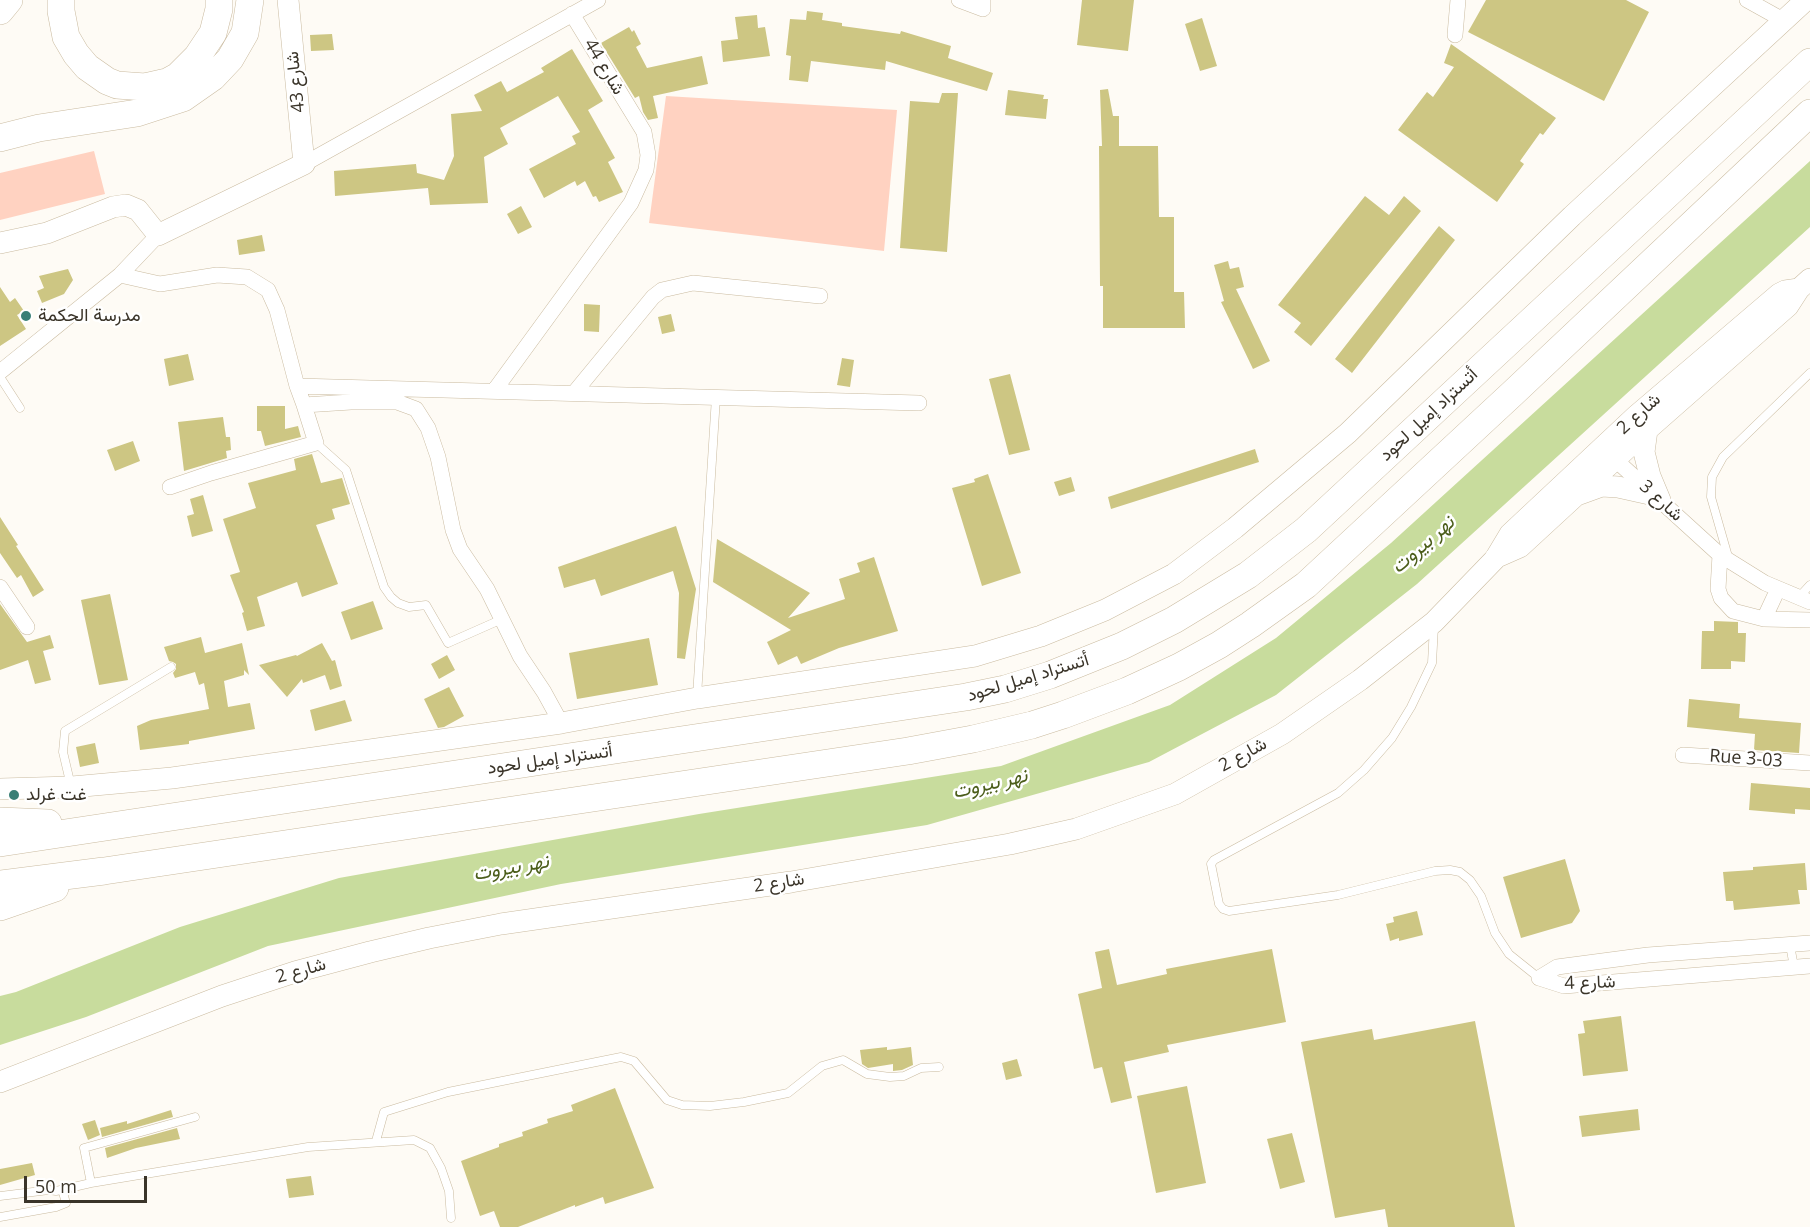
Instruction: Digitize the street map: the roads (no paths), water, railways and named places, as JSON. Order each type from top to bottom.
[{"type":"highway","points":[[0,11],[9,0]]},
{"type":"highway","points":[[61,0],[66,37],[87,67],[117,85],[145,87],[167,82],[178,76],[197,57],[213,33],[219,0]]},
{"type":"highway","points":[[0,138],[39,128],[137,113],[183,98],[213,77],[230,59],[245,33],[250,0]]},
{"type":"highway","name":"أتستراد إميل لحود","points":[[0,843],[966,697],[1005,689],[1050,675],[1122,646],[1174,620],[1223,591],[1248,575],[1306,530],[1810,62]]},
{"type":"highway","points":[[0,884],[104,871],[908,751],[1032,725],[1127,691],[1219,645],[1306,585],[1806,119]]},
{"type":"highway","points":[[0,821],[109,825]]},
{"type":"highway","points":[[0,907],[104,871]]},
{"type":"street","name":"شارع 43","points":[[288,0],[304,164]]},
{"type":"street","points":[[0,372],[120,275],[158,234],[304,164],[598,0]]},
{"type":"street","points":[[958,0],[983,5]]},
{"type":"street","points":[[1455,35],[1458,0]]},
{"type":"street","points":[[1747,0],[1783,20]]},
{"type":"street","points":[[0,789],[72,787],[172,778],[561,723],[697,698],[975,656],[1041,636],[1106,610],[1174,574],[1235,528],[1348,433],[1572,216],[1806,0]]},
{"type":"street","name":"شارع 44","points":[[495,391],[631,202],[646,170],[648,155],[644,132],[572,14]]},
{"type":"street","points":[[0,243],[47,233],[113,207],[126,205],[141,213],[158,234]]},
{"type":"street","points":[[120,275],[160,284],[217,275],[247,277],[268,290],[277,310],[297,386],[316,443],[170,487]]},
{"type":"street","points":[[574,393],[653,297],[662,290],[693,283],[820,296]]},
{"type":"street","name":"شارع 2","points":[[1495,559],[1520,546],[1569,500],[1609,454],[1647,429],[1788,306],[1804,284]]},
{"type":"street","name":"شارع 2","points":[[0,1082],[222,996],[296,972],[429,938],[501,924],[791,882],[1010,844],[1076,829],[1175,794],[1282,734],[1360,680],[1434,622],[1495,559],[1510,534],[1609,454],[1773,298],[1804,284]]},
{"type":"street","points":[[297,386],[920,403]]},
{"type":"street","points":[[304,405],[397,402],[416,409],[428,428],[438,457],[453,530],[460,549],[487,589],[500,620],[561,723]]},
{"type":"street","points":[[1647,429],[1644,452],[1657,498]]},
{"type":"street","name":"شارع 3","points":[[1609,454],[1725,558],[1778,589],[1805,600]]},
{"type":"street","points":[[1569,500],[1602,486],[1618,487],[1657,498]]},
{"type":"street","points":[[1725,558],[1719,589],[1726,605],[1733,611],[1764,620],[1810,620]]},
{"type":"street","points":[[0,587],[27,627]]},
{"type":"street","points":[[1764,620],[1778,589]]},
{"type":"street","name":"Rue 3-03","points":[[1683,755],[1810,763]]},
{"type":"street","name":"شارع 4","points":[[1539,978],[1557,967],[1648,955],[1810,943]]},
{"type":"street","name":"شارع 4","points":[[1539,978],[1564,986],[1810,966]]},
{"type":"lane","points":[[1725,558],[1711,497],[1712,477],[1723,457],[1810,372]]},
{"type":"lane","points":[[0,377],[20,408]]},
{"type":"lane","points":[[697,698],[716,397]]},
{"type":"lane","points":[[316,443],[346,470],[384,587],[391,597],[398,603],[409,607],[426,605],[448,643],[500,620]]},
{"type":"lane","points":[[1805,600],[1810,585]]},
{"type":"lane","points":[[1434,622],[1432,663],[1411,707],[1392,738],[1364,770],[1338,793],[1214,860],[1211,864],[1219,904],[1223,909],[1229,911],[1349,893],[1435,871],[1460,872],[1470,880],[1481,896],[1495,933],[1509,954],[1539,978]]},
{"type":"lane","points":[[72,787],[63,752],[65,731],[171,668]]},
{"type":"lane","points":[[1790,945],[1794,968]]},
{"type":"lane","points":[[376,1141],[384,1112],[448,1092],[621,1057],[634,1061],[667,1100],[682,1105],[710,1106],[744,1102],[788,1092],[822,1065],[843,1060],[867,1074],[890,1077],[904,1076],[921,1068],[939,1067]]},
{"type":"lane","points":[[91,1183],[84,1149],[195,1117]]},
{"type":"lane","points":[[0,1196],[62,1190],[91,1183],[308,1147],[414,1140],[430,1148],[441,1168],[449,1191],[452,1218]]},
{"type":"lane","points":[[0,1217],[56,1207],[66,1203],[62,1190]]},
{"type":"water","name":"نهر بيروت","points":[[1810,161],[1810,227],[1417,584],[1276,695],[1149,762],[927,825],[561,884],[268,946],[86,1017],[0,1045],[0,996],[16,992],[180,927],[339,878],[699,814],[1001,766],[1170,705],[1276,638],[1391,543]]},
{"type":"place","name":"مدرسة الحكمة","points":[[26,316]]},
{"type":"place","name":"غت غرلد","points":[[14,795]]}]
